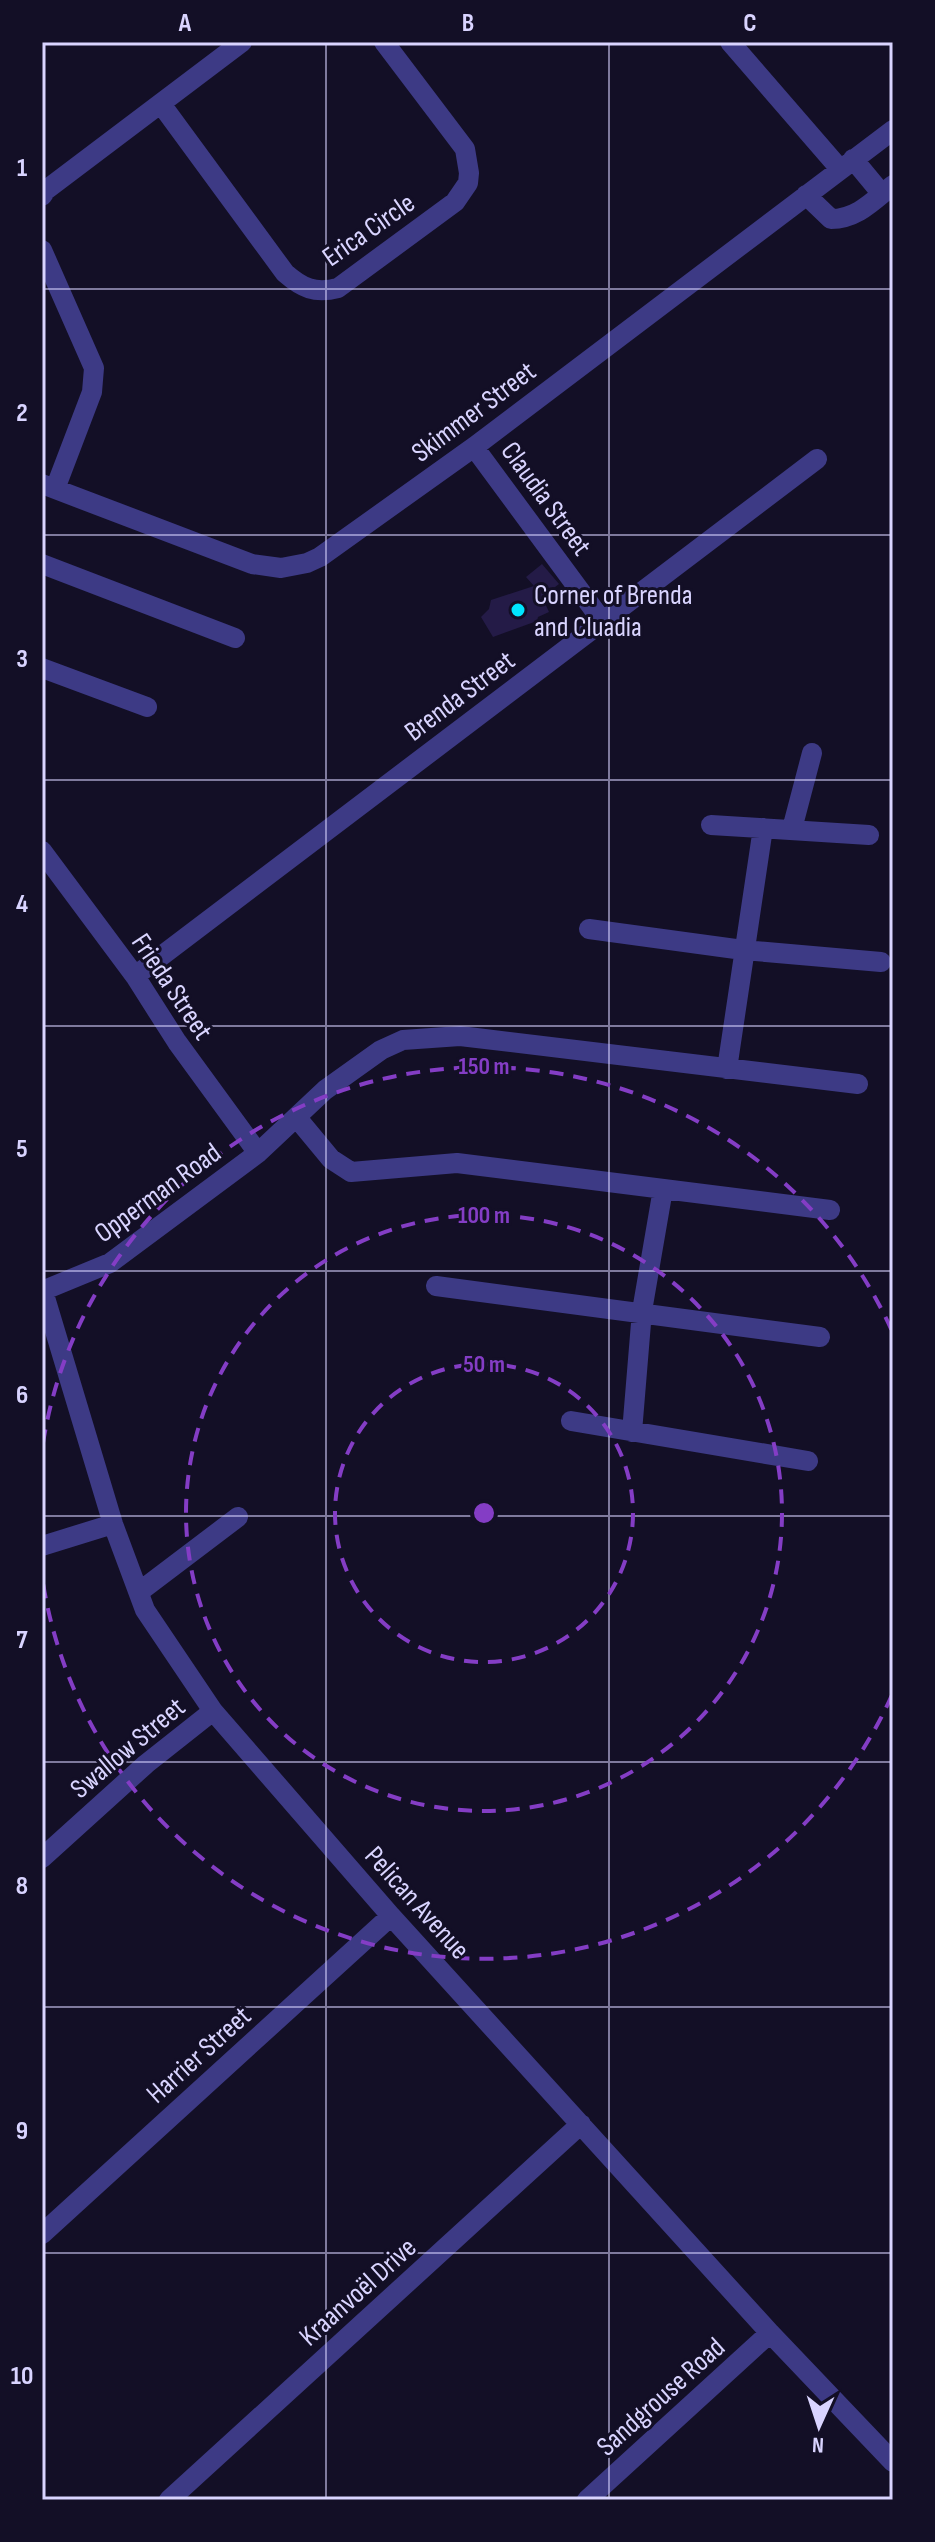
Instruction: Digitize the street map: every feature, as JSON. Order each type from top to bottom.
[{"type":"street","points":[[42,196],[242,42]]},
{"type":"street","name":"Erica Circle","points":[[161,104],[285,273],[306,289],[338,288],[455,202],[468,183],[465,149],[384,42]]},
{"type":"street","points":[[730,42],[846,164],[887,190],[853,217],[842,219],[831,219],[806,195]]},
{"type":"street","name":"Skimmer Street","points":[[49,486],[229,558],[281,568],[320,557],[474,447],[893,130]]},
{"type":"street","points":[[42,250],[94,368],[92,392],[49,486]]},
{"type":"street","name":"Claudia Street","points":[[474,447],[603,622]]},
{"type":"street","name":"Brenda Street","points":[[135,976],[817,459]]},
{"type":"street","points":[[42,564],[235,638]]},
{"type":"street","points":[[42,668],[147,707]]},
{"type":"street","points":[[792,829],[812,753]]},
{"type":"street","points":[[711,825],[869,835]]},
{"type":"street","points":[[727,1069],[763,828]]},
{"type":"street","name":"Frieda Street","points":[[42,851],[135,976],[177,1042],[258,1153]]},
{"type":"street","points":[[589,929],[743,950],[881,962]]},
{"type":"street","name":"Opperman Road","points":[[42,1291],[110,1263],[258,1153],[325,1090],[394,1043],[460,1036],[858,1084]]},
{"type":"street","points":[[297,1118],[331,1159],[351,1172],[457,1163],[830,1210]]},
{"type":"street","points":[[632,1432],[642,1311],[663,1189]]},
{"type":"street","points":[[436,1286],[820,1337]]},
{"type":"street","name":"Pelican Avenue","points":[[42,1291],[113,1524],[145,1610],[213,1711],[391,1916],[770,2333],[893,2462]]},
{"type":"street","points":[[571,1421],[808,1461]]},
{"type":"street","points":[[139,1592],[238,1517]]},
{"type":"street","points":[[42,1546],[113,1524]]},
{"type":"street","name":"Swallow Street","points":[[42,1858],[146,1764],[213,1711]]},
{"type":"street","name":"Harrier Street","points":[[42,2234],[391,1916]]},
{"type":"street","name":"Kraanvoël Drive","points":[[169,2500],[581,2124]]},
{"type":"street","name":"Sandgrouse Road","points":[[587,2500],[770,2333]]},
{"type":"building","name":"Corner of Brenda and Cluadia","points":[[542,564],[559,584],[542,597],[549,612],[538,617],[537,621],[493,637],[481,617],[489,609],[491,600],[534,586],[526,577]]},
{"type":"place","name":"Corner of Brenda and Cluadia","points":[[518,610]]}]
